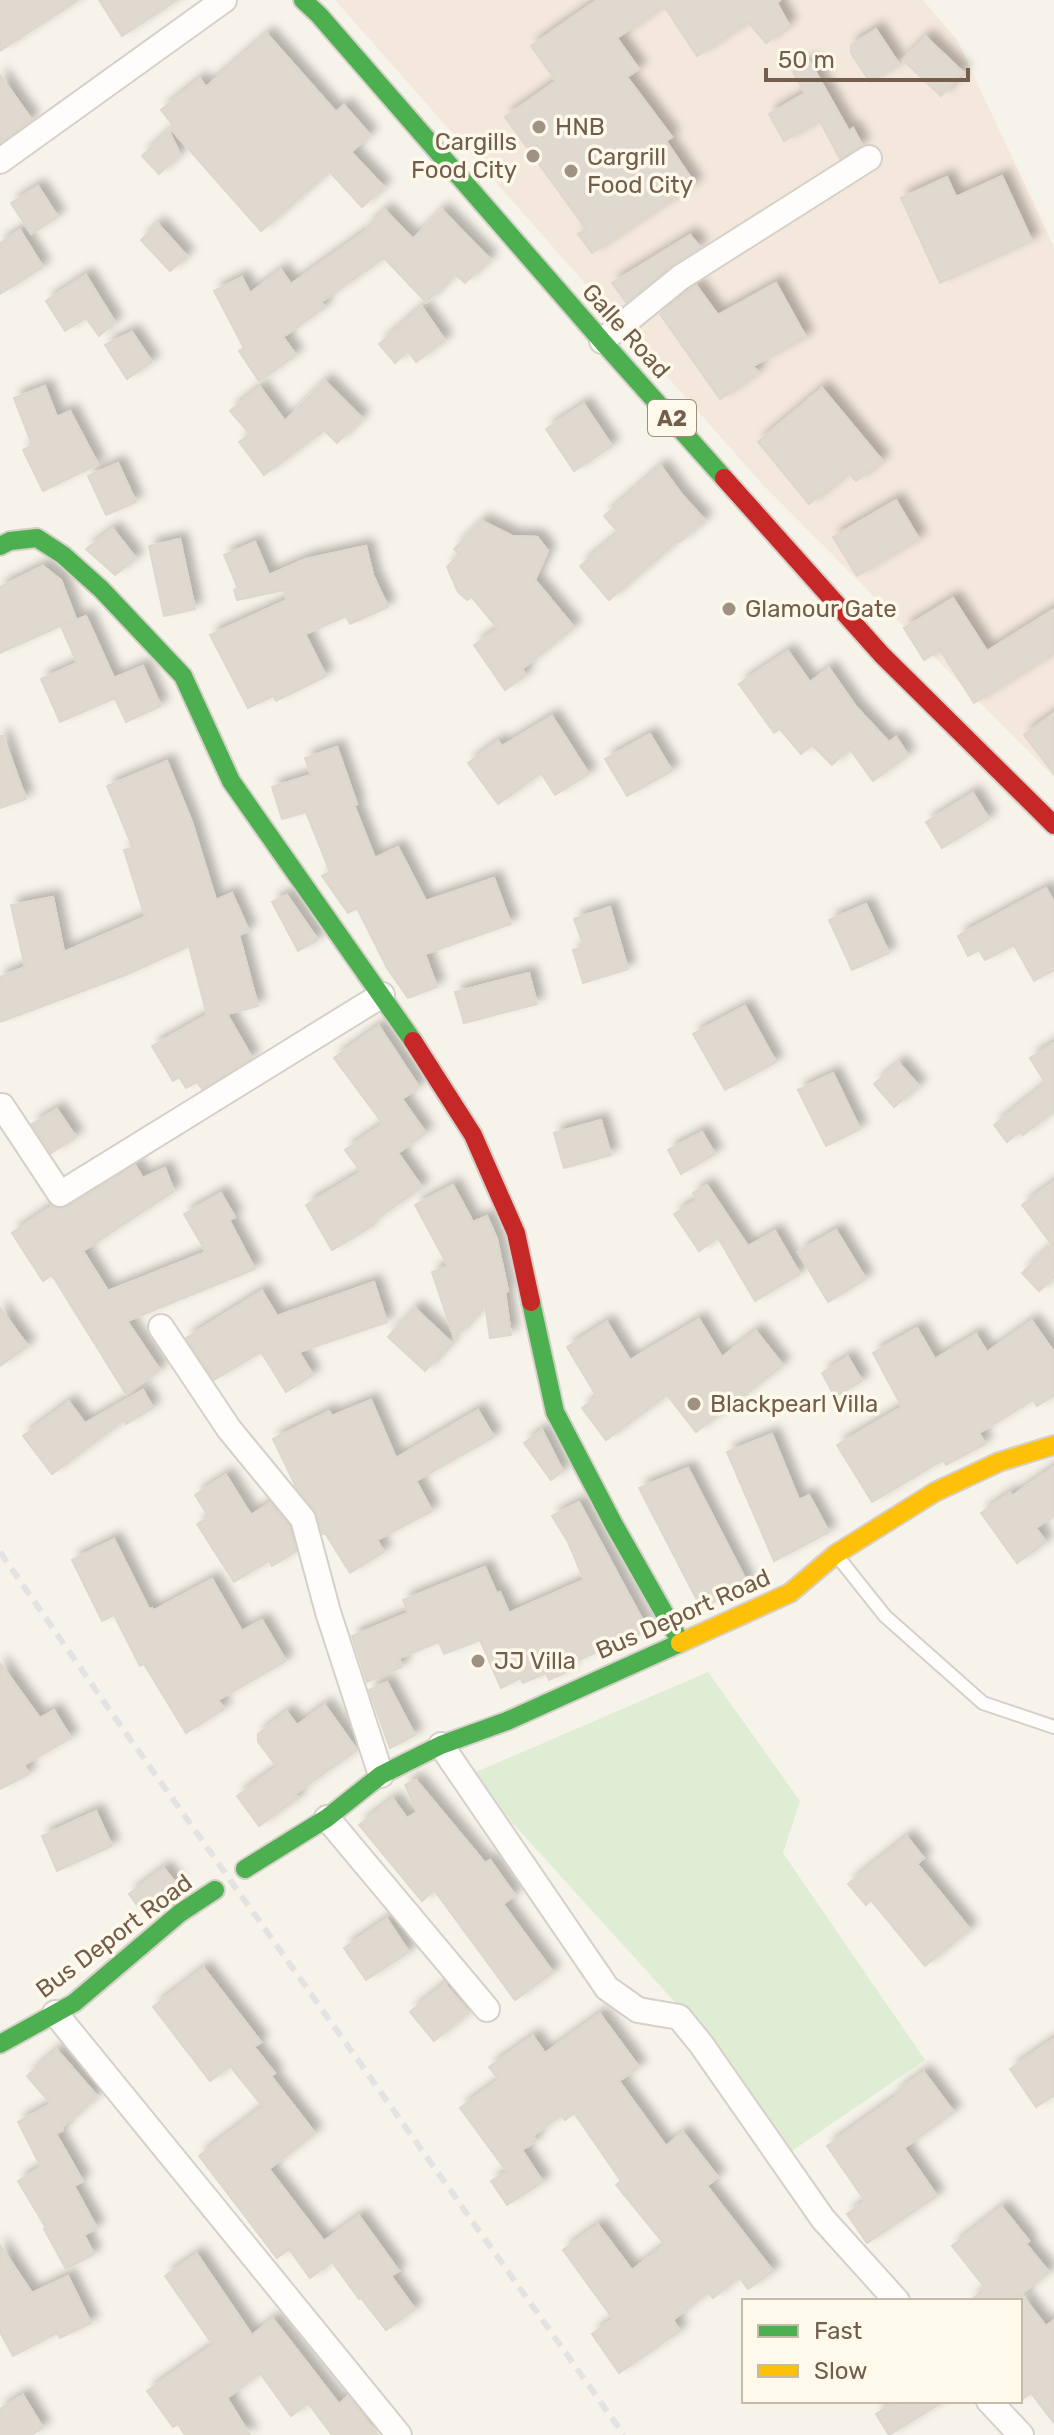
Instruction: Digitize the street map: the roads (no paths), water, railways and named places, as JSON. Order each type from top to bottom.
[{"type":"main road","name":"Galle Road","points":[[303,0],[882,655],[1054,825]]},
{"type":"main road","points":[[3,537],[37,538],[63,555],[101,589],[183,676],[231,781],[382,995],[473,1135],[516,1233],[555,1412],[680,1641]]},
{"type":"main road","name":"Bus Deport Road","points":[[245,1869],[327,1818],[381,1775],[441,1745],[507,1721],[790,1593],[836,1554],[935,1492],[999,1462],[1054,1445]]},
{"type":"main road","name":"Bus Deport Road","points":[[0,2044],[74,2003],[180,1913],[215,1890]]},
{"type":"street","points":[[0,161],[224,0]]},
{"type":"street","points":[[602,341],[681,277],[869,158]]},
{"type":"street","points":[[2,1106],[60,1194],[382,995]]},
{"type":"street","points":[[161,1327],[229,1429],[303,1519],[328,1612],[381,1775]]},
{"type":"street","points":[[441,1745],[607,1988],[638,2010],[679,2017],[823,2219],[895,2299]]},
{"type":"street","points":[[327,1818],[487,2009]]},
{"type":"street","points":[[55,2013],[399,2435]]},
{"type":"street","points":[[991,2403],[1021,2435]]},
{"type":"lane","points":[[836,1554],[885,1616],[983,1703],[1054,1727]]},
{"type":"railway","points":[[0,1552],[624,2435]]},
{"type":"place","name":"HNB","points":[[539,127]]},
{"type":"place","name":"Cargills Food City","points":[[533,156]]},
{"type":"place","name":"Cargrill Food City","points":[[571,171]]},
{"type":"place","name":"Glamour Gate","points":[[729,609]]},
{"type":"place","name":"Blackpearl Villa","points":[[694,1404]]},
{"type":"place","name":"JJ Villa","points":[[478,1661]]}]
